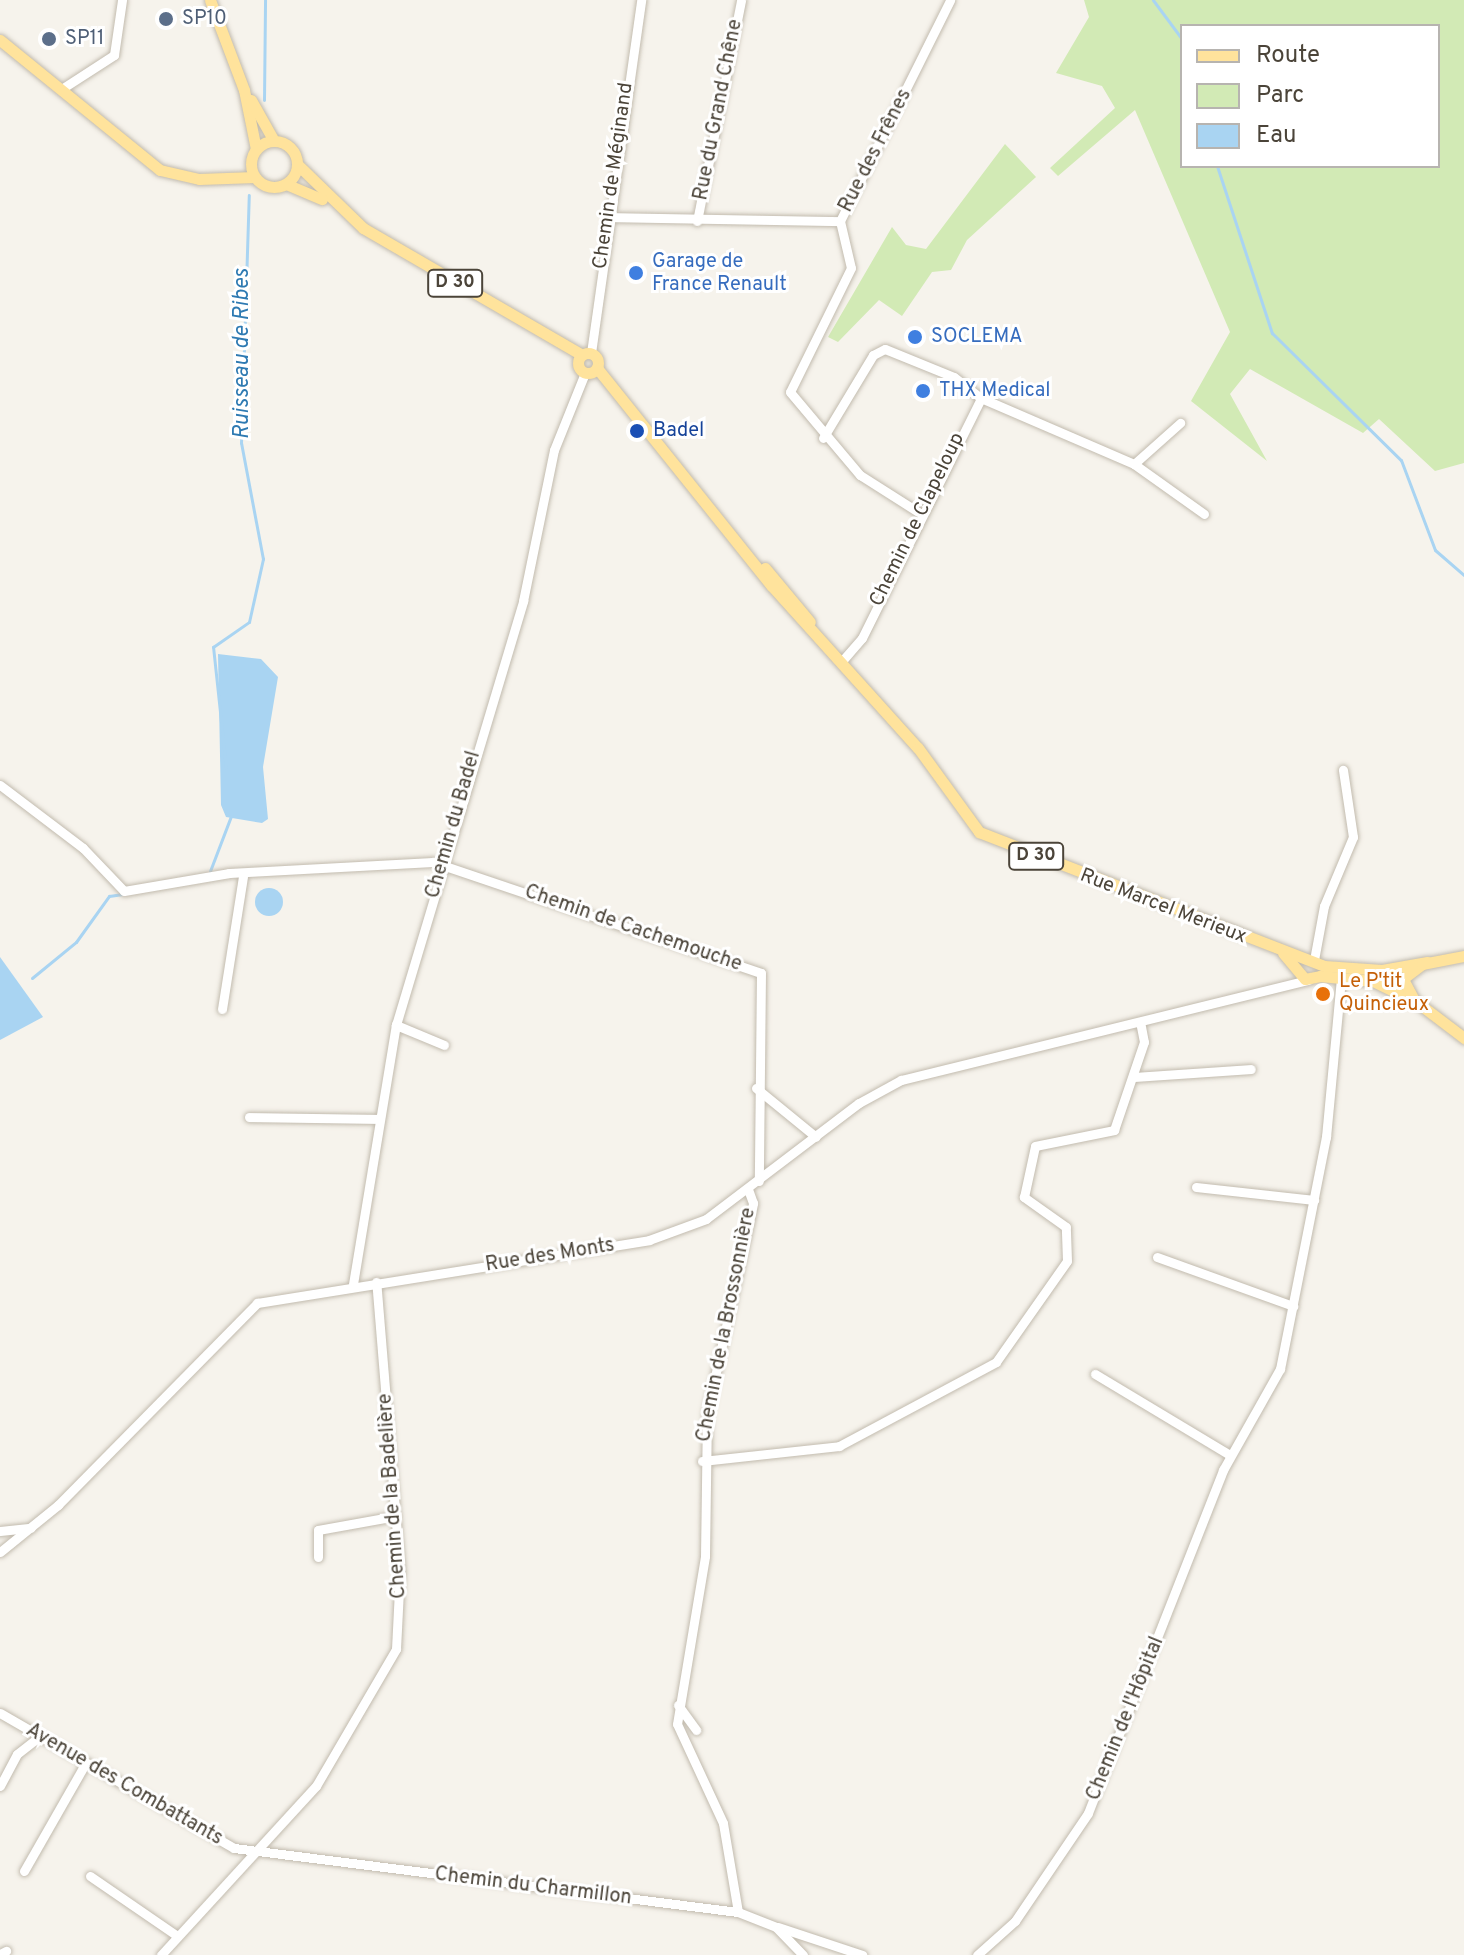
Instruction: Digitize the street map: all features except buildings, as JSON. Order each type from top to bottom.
[{"type":"main road","points":[[0,40],[63,88],[141,159],[179,176],[215,179],[255,177],[267,186],[286,184],[297,164],[292,149],[274,141],[244,90],[210,0]]},
{"type":"main road","points":[[244,90],[255,177]]},
{"type":"main road","points":[[215,179],[274,141]]},
{"type":"main road","name":"D 30","points":[[297,164],[332,204]]},
{"type":"main road","name":"D 30","points":[[286,184],[332,204],[556,346],[586,354]]},
{"type":"main road","points":[[586,354],[585,373],[597,368]]},
{"type":"main road","name":"Rue Marcel Merieux","points":[[586,354],[842,661],[979,832],[1282,953],[1310,969],[1387,987]]},
{"type":"main road","points":[[1404,979],[1398,966],[1464,956]]},
{"type":"main road","points":[[1382,970],[1387,987],[1427,962]]},
{"type":"main road","name":"Rue Marcel Merieux","points":[[1310,969],[1382,970],[1398,966]]},
{"type":"main road","name":"D 30","points":[[1404,979],[1420,1004]]},
{"type":"main road","name":"D 30","points":[[1387,987],[1420,1004],[1464,1038]]},
{"type":"street","points":[[63,88],[114,55],[122,0]]},
{"type":"street","name":"Chemin de Méginand","points":[[586,354],[641,0]]},
{"type":"street","name":"Rue du Grand Chêne","points":[[697,221],[741,0]]},
{"type":"street","name":"Rue des Frênes","points":[[608,217],[697,221],[840,221],[950,0]]},
{"type":"street","points":[[840,221],[851,268],[790,392],[823,438],[860,475],[918,512]]},
{"type":"street","points":[[823,438],[873,355],[885,349],[954,377],[981,398],[1134,464],[1204,514]]},
{"type":"street","name":"Chemin du Badel","points":[[353,1284],[396,1025],[523,601],[554,450],[585,373]]},
{"type":"street","name":"Chemin de Clapeloup","points":[[842,661],[862,638],[918,512],[981,398]]},
{"type":"street","points":[[1134,464],[1180,423]]},
{"type":"street","points":[[1310,969],[1324,906],[1353,837],[1343,770]]},
{"type":"street","points":[[0,785],[83,848],[124,891],[229,873],[243,877],[395,860],[443,864]]},
{"type":"street","name":"Chemin de Cachemouche","points":[[443,864],[761,973],[756,1088],[759,1181]]},
{"type":"street","points":[[222,1009],[243,877]]},
{"type":"street","name":"Rue des Monts","points":[[0,1547],[31,1528],[257,1303],[353,1284],[649,1240],[706,1219],[816,1137],[901,1080],[1286,986],[1310,969]]},
{"type":"street","name":"Chemin de l'Hôpital","points":[[977,1955],[1015,1921],[1088,1813],[1230,1455],[1280,1369],[1314,1200],[1341,978]]},
{"type":"street","points":[[1140,1022],[1144,1042],[1135,1077],[1251,1069]]},
{"type":"street","points":[[396,1025],[444,1045]]},
{"type":"street","name":"Chemin de la Brossonnière","points":[[702,1461],[839,1446],[996,1362],[1067,1261],[1066,1227],[1024,1197],[1035,1146],[1114,1130],[1135,1077]]},
{"type":"street","points":[[756,1088],[816,1137]]},
{"type":"street","points":[[249,1117],[378,1119]]},
{"type":"street","points":[[1196,1187],[1314,1200]]},
{"type":"street","name":"Chemin de la Brossonnière","points":[[738,1912],[723,1823],[680,1736],[678,1705],[705,1556],[702,1461],[753,1203],[748,1189]]},
{"type":"street","points":[[1157,1257],[1293,1306]]},
{"type":"street","name":"Chemin de la Badelière","points":[[161,1955],[249,1852],[316,1786],[385,1677],[399,1624],[396,1516],[376,1282]]},
{"type":"street","points":[[1095,1374],[1230,1455]]},
{"type":"street","points":[[318,1557],[318,1530],[396,1516]]},
{"type":"street","points":[[0,1531],[31,1528]]},
{"type":"street","points":[[678,1705],[696,1730]]},
{"type":"street","name":"Avenue des Combattants","points":[[0,1713],[85,1764],[249,1852]]},
{"type":"street","points":[[0,1786],[17,1754],[39,1737]]},
{"type":"street","points":[[24,1871],[85,1764]]},
{"type":"street","name":"Chemin du Charmillon","points":[[249,1852],[738,1912],[776,1927],[803,1955]]},
{"type":"street","points":[[90,1876],[176,1935]]},
{"type":"street","points":[[776,1927],[862,1955]]},
{"type":"green space","points":[[1084,0],[1464,0],[1464,463],[1435,471],[1379,419],[1363,433],[1250,369],[1230,394],[1267,461],[1191,401],[1230,332],[1135,110],[1058,176],[1050,168],[1115,108],[1102,86],[1056,73],[1089,17]]},
{"type":"green space","points":[[1005,144],[1036,177],[967,240],[951,270],[932,272],[902,316],[879,300],[838,342],[828,337],[892,227],[906,245],[926,249]]},
{"type":"water","points":[[218,654],[261,659],[278,677],[263,767],[268,819],[262,823],[226,817],[221,805]]},
{"type":"water","points":[[269,888],[279,892],[283,902],[279,912],[269,916],[259,912],[255,902],[259,892]]},
{"type":"water","points":[[0,957],[43,1017],[0,1040]]},
{"type":"waterway","name":"Ruisseau de Ribes","points":[[264,100],[265,0]]},
{"type":"waterway","points":[[1153,0],[1180,36]]},
{"type":"waterway","points":[[1218,168],[1272,333],[1401,460],[1435,550],[1464,575]]},
{"type":"waterway","name":"Ruisseau de Ribes","points":[[226,768],[213,647],[249,622],[263,559],[241,443],[249,195]]},
{"type":"waterway","name":"Ruisseau de Ribes","points":[[210,871],[231,816]]},
{"type":"waterway","name":"Ruisseau de Ribes","points":[[32,978],[76,942],[109,896],[123,894]]},
{"type":"place","name":"SP10","points":[[166,19]]},
{"type":"place","name":"SP11","points":[[49,39]]},
{"type":"place","name":"Garage de France Renault","points":[[636,273]]},
{"type":"place","name":"SOCLEMA","points":[[915,337]]},
{"type":"place","name":"THX Medical","points":[[923,391]]},
{"type":"place","name":"Badel","points":[[637,431]]},
{"type":"place","name":"Le P'tit Quincieux","points":[[1323,994]]}]
